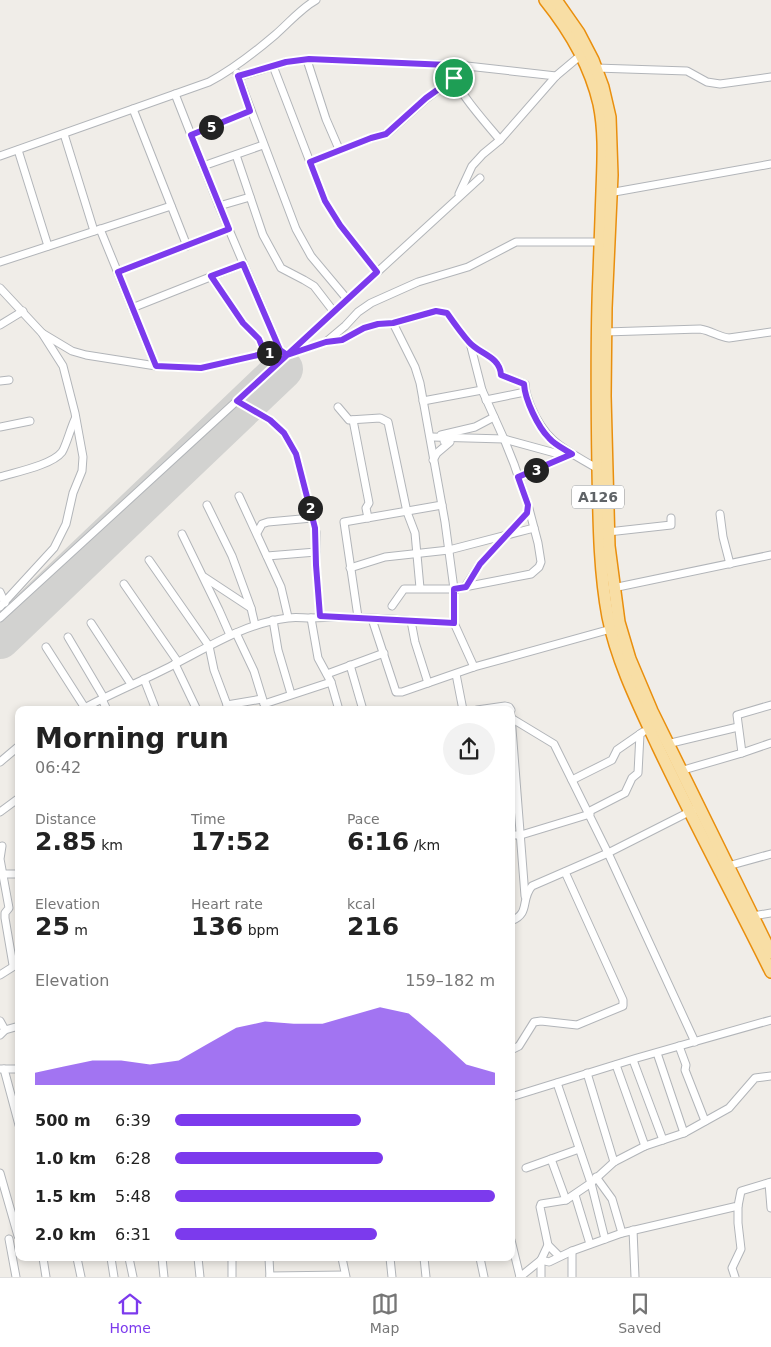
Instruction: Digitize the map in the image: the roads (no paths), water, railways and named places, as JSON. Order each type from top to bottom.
[{"type":"highway","name":"A126","points":[[545,0],[565,26],[582,55],[594,88],[601,117],[607,193],[604,396],[608,532],[619,622],[630,659],[680,772],[694,809],[771,972]]},
{"type":"highway","name":"A126","points":[[556,0],[587,46],[608,103],[610,117],[612,148],[600,242],[596,372],[602,565],[611,629],[645,731],[728,866],[771,953]]},
{"type":"street","points":[[0,156],[209,82],[275,35],[303,9],[316,0]]},
{"type":"street","points":[[458,198],[472,166],[482,154],[500,140],[556,76],[582,55]]},
{"type":"street","points":[[238,76],[286,62],[308,60],[448,65],[556,76]]},
{"type":"street","points":[[308,60],[326,119],[339,150]]},
{"type":"street","points":[[448,65],[468,100],[500,140]]},
{"type":"street","points":[[234,66],[290,216],[311,256],[348,299]]},
{"type":"street","points":[[273,66],[325,201],[340,225],[377,272]]},
{"type":"street","points":[[596,68],[688,71],[702,80],[713,83],[732,83],[771,77]]},
{"type":"street","points":[[310,162],[388,132],[426,98],[454,78]]},
{"type":"street","points":[[175,94],[243,264],[284,353]]},
{"type":"street","points":[[133,109],[187,246]]},
{"type":"street","points":[[191,135],[250,111]]},
{"type":"street","points":[[64,134],[97,230],[118,272],[156,366]]},
{"type":"street","points":[[203,166],[263,145]]},
{"type":"street","points":[[18,150],[48,246]]},
{"type":"street","points":[[236,155],[263,236],[281,268],[314,286],[334,312]]},
{"type":"street","points":[[607,193],[771,164]]},
{"type":"street","points":[[0,618],[237,401],[284,353],[334,312],[480,178]]},
{"type":"street","points":[[219,206],[250,197]]},
{"type":"street","points":[[0,260],[171,206]]},
{"type":"street","points":[[118,272],[229,229]]},
{"type":"street","points":[[326,342],[371,302],[418,282],[440,277],[476,264],[516,242],[600,242]]},
{"type":"street","points":[[132,308],[243,264]]},
{"type":"street","points":[[211,276],[243,323],[259,339],[265,354]]},
{"type":"street","points":[[0,288],[42,333],[63,366],[83,463],[73,493],[66,524],[54,548],[2,605]]},
{"type":"street","points":[[0,325],[23,311]]},
{"type":"street","points":[[42,333],[72,351],[86,355],[156,366],[201,368],[342,340],[364,328],[378,324],[393,323],[436,311],[447,313],[470,344],[500,366],[501,375],[524,384],[525,392],[544,432],[569,455]]},
{"type":"street","points":[[393,323],[415,367],[430,438],[449,550],[454,589],[454,623],[474,666]]},
{"type":"street","points":[[605,332],[700,329],[714,332],[724,338],[771,332]]},
{"type":"street","points":[[392,606],[404,589],[454,589],[466,587],[531,574],[535,572],[541,562],[528,505],[504,439],[482,390],[470,344]]},
{"type":"street","points":[[0,381],[9,380]]},
{"type":"street","points":[[423,401],[482,390]]},
{"type":"street","points":[[486,400],[525,392]]},
{"type":"street","points":[[237,401],[270,420],[288,438],[296,454],[316,532],[320,616]]},
{"type":"street","points":[[338,407],[346,418],[353,420],[380,418],[388,422],[406,512],[415,533],[420,588]]},
{"type":"street","points":[[430,438],[475,427],[494,417]]},
{"type":"street","points":[[0,477],[54,460],[63,450],[75,418]]},
{"type":"street","points":[[353,420],[369,503],[366,508],[368,518]]},
{"type":"street","points":[[0,427],[30,421]]},
{"type":"street","points":[[430,438],[504,439],[569,455],[598,469]]},
{"type":"street","points":[[430,438],[450,442],[437,453],[433,460]]},
{"type":"street","points":[[518,477],[569,455]]},
{"type":"street","points":[[239,496],[281,587],[288,618]]},
{"type":"street","points":[[207,505],[232,556],[251,608],[255,625]]},
{"type":"street","points":[[358,617],[344,522],[442,505]]},
{"type":"street","points":[[466,587],[480,564],[527,513],[528,505]]},
{"type":"street","points":[[720,514],[722,537],[730,564]]},
{"type":"street","points":[[257,533],[262,524],[268,522],[312,518]]},
{"type":"street","points":[[608,532],[671,525],[671,518]]},
{"type":"street","points":[[350,568],[385,557],[449,550],[534,528]]},
{"type":"street","points":[[182,534],[254,671],[264,704]]},
{"type":"street","points":[[267,556],[316,552]]},
{"type":"street","points":[[614,588],[771,555]]},
{"type":"street","points":[[149,560],[209,646],[214,670],[227,706]]},
{"type":"street","points":[[203,577],[251,608]]},
{"type":"street","points":[[124,584],[176,663],[195,706]]},
{"type":"street","points":[[0,592],[2,605]]},
{"type":"street","points":[[88,706],[233,634],[273,620],[320,616],[454,623]]},
{"type":"street","points":[[311,618],[318,658],[331,682],[338,706]]},
{"type":"street","points":[[372,619],[396,692],[456,674],[474,666],[611,629]]},
{"type":"street","points":[[273,620],[278,650],[291,694]]},
{"type":"street","points":[[411,621],[415,642],[428,683]]},
{"type":"street","points":[[91,623],[131,684]]},
{"type":"street","points":[[68,637],[106,706]]},
{"type":"street","points":[[46,647],[81,706]]},
{"type":"street","points":[[327,674],[384,653]]},
{"type":"street","points":[[350,665],[362,706]]},
{"type":"street","points":[[456,674],[462,706]]},
{"type":"street","points":[[144,679],[154,706]]},
{"type":"street","points":[[246,706],[264,704],[291,694],[318,688],[331,682]]},
{"type":"street","points":[[742,753],[738,715],[771,705]]},
{"type":"street","points":[[515,720],[554,744],[608,853],[695,1042]]},
{"type":"street","points":[[667,744],[738,727]]},
{"type":"street","points":[[572,780],[612,760],[617,750],[645,731]]},
{"type":"street","points":[[515,835],[521,835],[589,813],[625,793],[632,778],[638,773],[645,731]]},
{"type":"street","points":[[680,772],[771,743]]},
{"type":"street","points":[[0,762],[15,749]]},
{"type":"street","points":[[515,764],[526,897],[524,910],[521,916],[515,919]]},
{"type":"street","points":[[0,812],[15,801]]},
{"type":"street","points":[[526,897],[532,886],[608,853],[694,809]]},
{"type":"street","points":[[2,846],[0,859],[9,908],[5,918],[15,960]]},
{"type":"street","points":[[728,866],[771,854]]},
{"type":"street","points":[[515,1048],[519,1046],[534,1022],[577,1025],[623,1006],[623,1000],[565,872]]},
{"type":"street","points":[[2,874],[15,875]]},
{"type":"street","points":[[753,916],[771,913]]},
{"type":"street","points":[[0,975],[15,965]]},
{"type":"street","points":[[515,1096],[771,1020]]},
{"type":"street","points":[[0,1021],[3,1033],[15,1028]]},
{"type":"street","points":[[680,1046],[686,1065],[685,1070],[705,1121]]},
{"type":"street","points":[[657,1053],[684,1133]]},
{"type":"street","points":[[633,1060],[663,1140]]},
{"type":"street","points":[[616,1065],[645,1146]]},
{"type":"street","points":[[15,1069],[2,1069],[15,1112]]},
{"type":"street","points":[[587,1074],[614,1162]]},
{"type":"street","points":[[559,1256],[548,1245],[541,1204],[566,1200],[575,1195],[614,1162],[645,1146],[684,1133],[729,1108],[755,1078],[771,1076]]},
{"type":"street","points":[[557,1083],[590,1183],[604,1239]]},
{"type":"street","points":[[526,1168],[579,1149]]},
{"type":"street","points":[[551,1159],[566,1200]]},
{"type":"street","points":[[0,1173],[15,1226]]},
{"type":"street","points":[[596,1177],[612,1198],[622,1233]]},
{"type":"street","points":[[735,1277],[732,1268],[741,1249],[738,1206],[741,1191],[770,1182],[771,1208]]},
{"type":"street","points":[[575,1195],[590,1244]]},
{"type":"street","points":[[542,1260],[549,1262],[572,1250],[622,1233],[738,1206]]},
{"type":"street","points":[[633,1230],[635,1277]]},
{"type":"street","points":[[0,1242],[15,1237]]},
{"type":"street","points":[[9,1239],[16,1277]]},
{"type":"street","points":[[541,1277],[542,1260],[548,1245]]},
{"type":"street","points":[[572,1250],[572,1277]]},
{"type":"street","points":[[515,1256],[520,1277],[542,1260]]},
{"type":"street","points":[[43,1261],[46,1277]]},
{"type":"street","points":[[78,1261],[81,1277]]},
{"type":"street","points":[[111,1261],[114,1277]]},
{"type":"street","points":[[130,1261],[133,1277]]},
{"type":"street","points":[[162,1261],[164,1277]]},
{"type":"street","points":[[198,1261],[200,1277]]},
{"type":"street","points":[[232,1261],[232,1277]]},
{"type":"street","points":[[269,1261],[270,1276],[346,1276],[343,1261]]},
{"type":"street","points":[[390,1261],[392,1277]]},
{"type":"street","points":[[424,1261],[426,1277]]},
{"type":"street","points":[[481,1261],[484,1277]]}]
